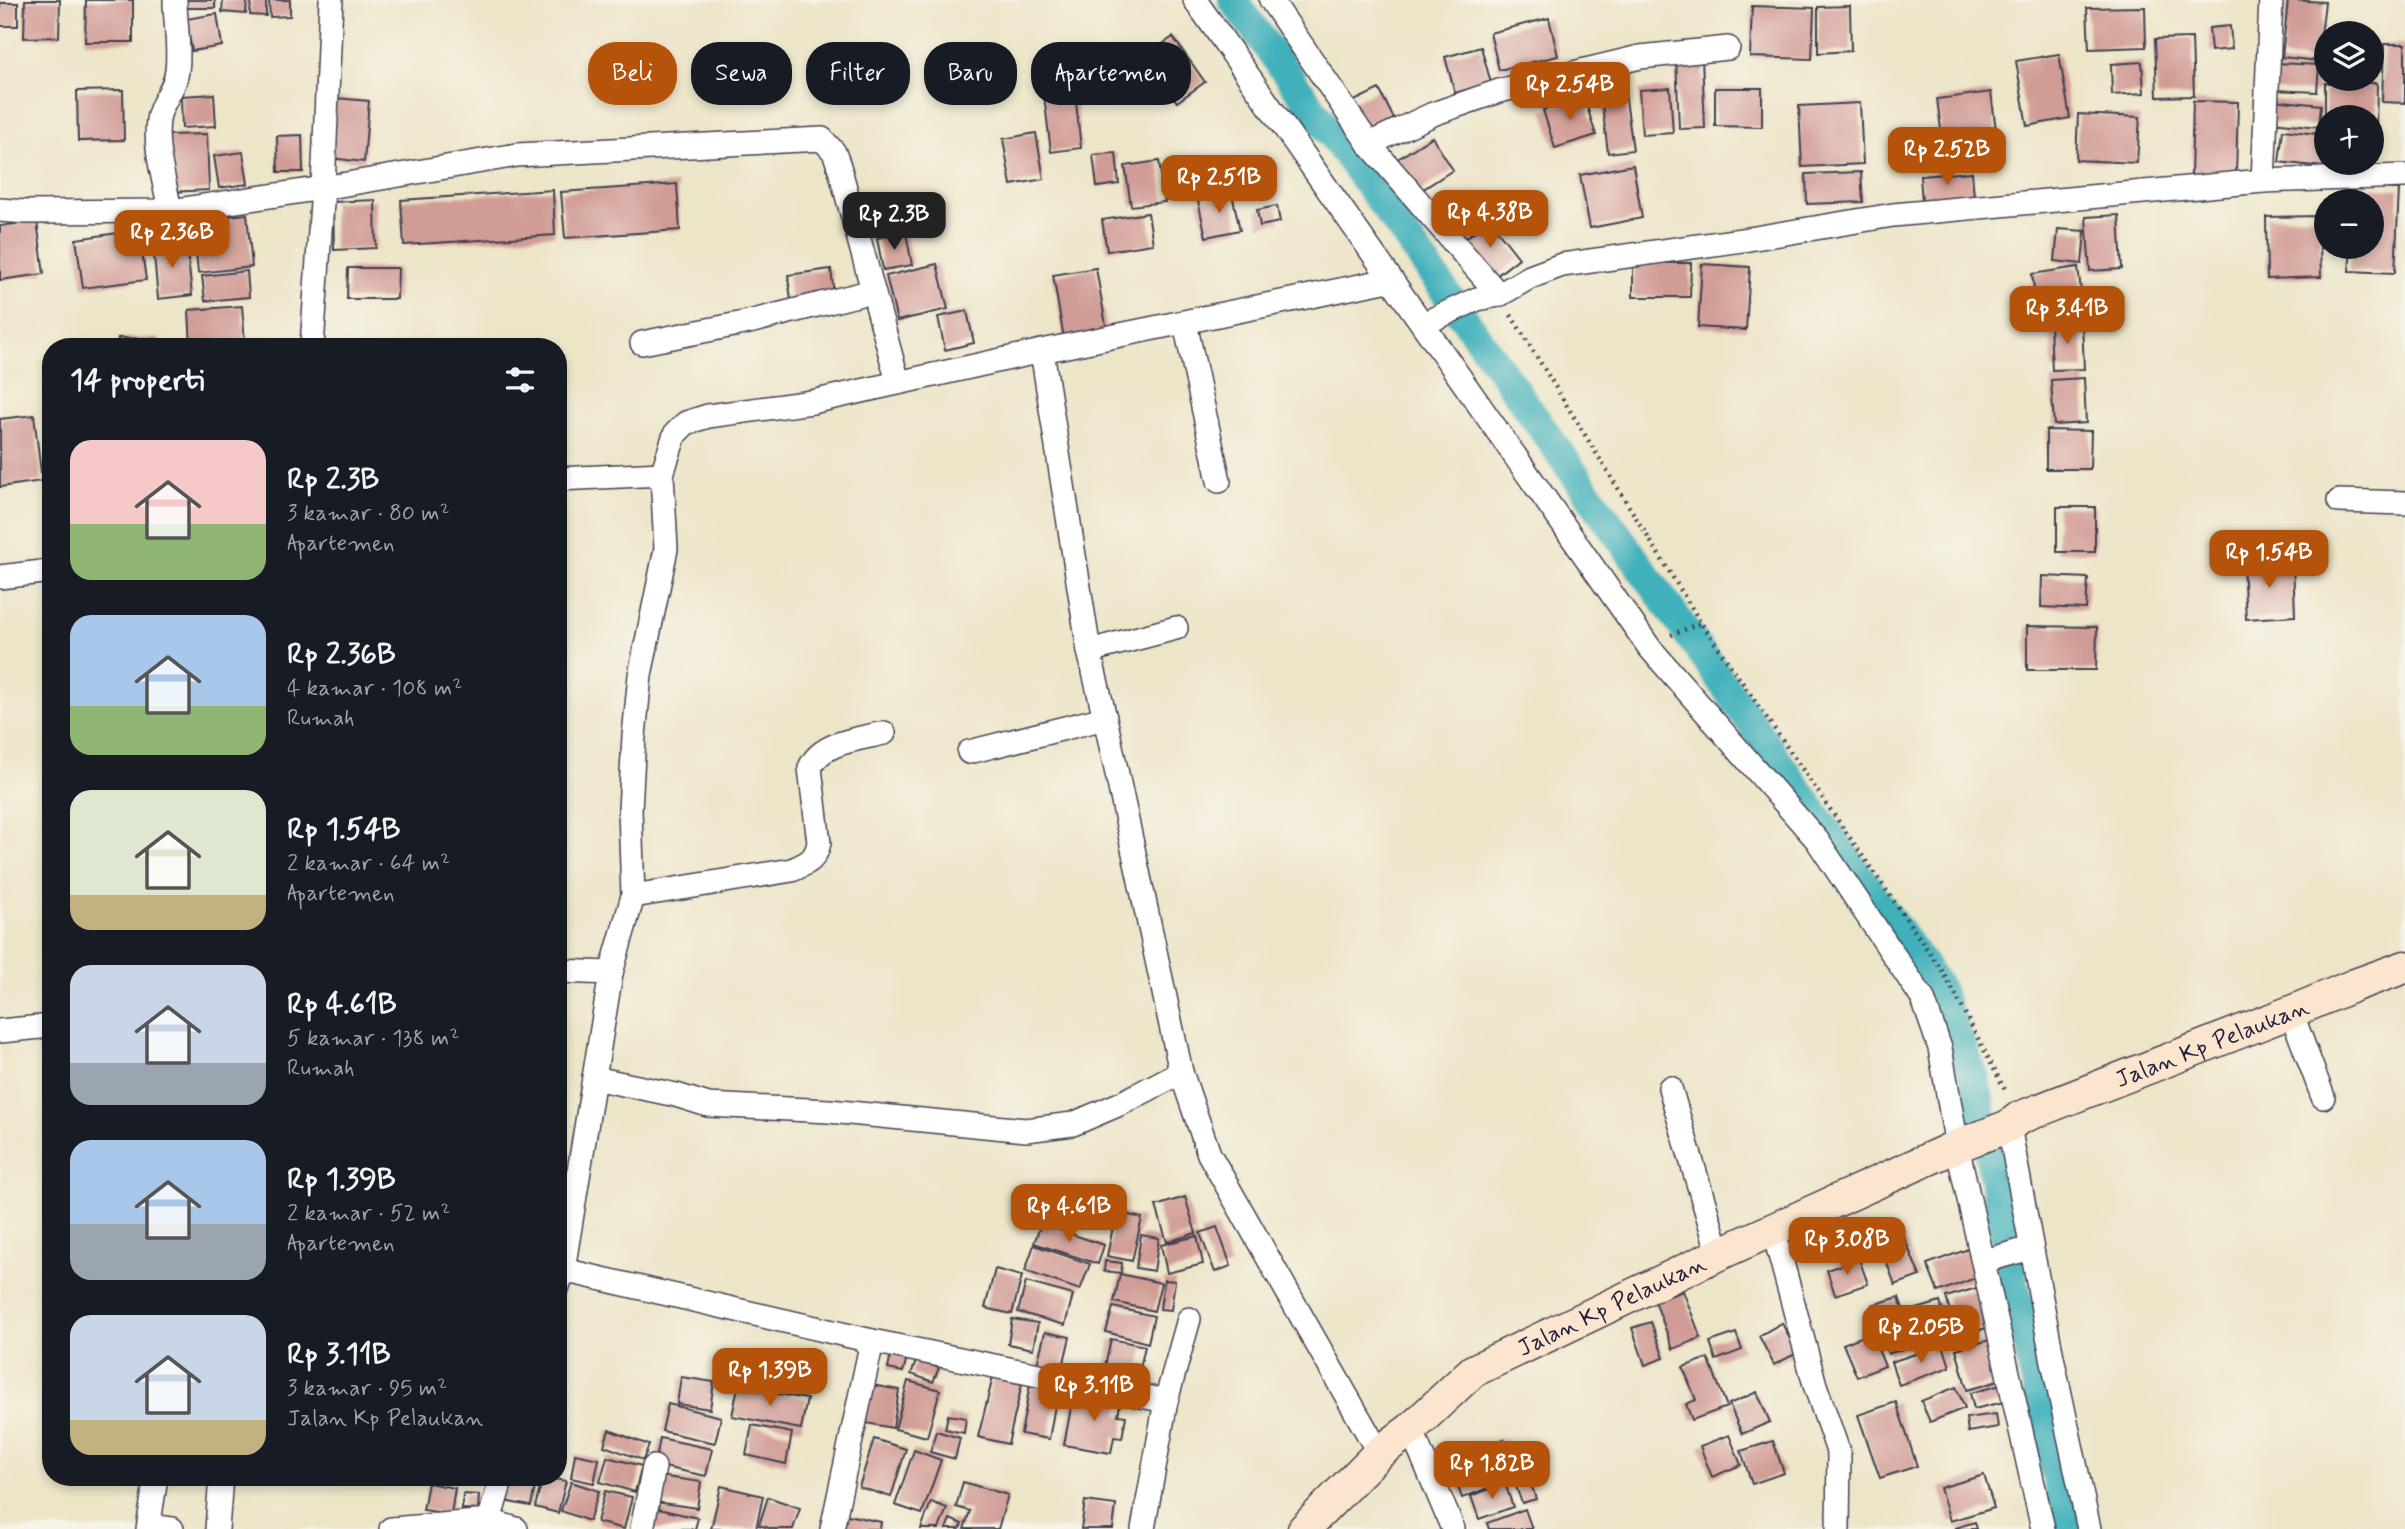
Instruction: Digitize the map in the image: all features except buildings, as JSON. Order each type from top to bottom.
[{"type":"street","points":[[170,211],[158,130],[161,106],[172,90],[177,72],[175,0]]},
{"type":"street","points":[[313,338],[323,188],[331,0]]},
{"type":"street","points":[[1195,0],[1649,647],[1817,840],[1923,999],[1940,1048],[1983,1261],[2043,1529]]},
{"type":"street","points":[[1271,0],[1369,144],[1488,297]]},
{"type":"street","points":[[2263,181],[2271,0]]},
{"type":"street","points":[[1369,144],[1433,114],[1499,91],[1640,58],[1728,48]]},
{"type":"street","points":[[0,210],[170,211],[517,155],[822,139],[834,152],[839,166],[898,382]]},
{"type":"street","points":[[1423,324],[1562,265],[1749,239],[1893,215],[2263,181],[2405,176]]},
{"type":"street","points":[[567,1242],[611,973],[633,896],[630,810],[634,736],[640,675],[666,549],[662,474],[675,434],[686,423],[708,416],[811,402],[1042,351],[1390,280]]},
{"type":"street","points":[[642,343],[749,322],[873,291]]},
{"type":"street","points":[[1185,323],[1219,481]]},
{"type":"street","points":[[1042,351],[1089,650],[1181,1072],[1209,1154],[1379,1453]]},
{"type":"street","points":[[567,479],[662,474]]},
{"type":"street","points":[[2339,501],[2405,503]]},
{"type":"street","points":[[0,577],[42,572]]},
{"type":"street","points":[[1089,650],[1176,628]]},
{"type":"street","points":[[970,752],[1105,718]]},
{"type":"street","points":[[633,896],[792,870],[811,862],[817,854],[818,843],[810,768],[814,758],[827,748],[884,733]]},
{"type":"street","name":"Jalan Kp Pelaukan","points":[[1304,1529],[1379,1453],[1411,1429],[1473,1371],[1718,1254],[1960,1145],[2405,967]]},
{"type":"street","points":[[567,971],[611,973]]},
{"type":"street","points":[[2291,1012],[2323,1097]]},
{"type":"street","points":[[0,1031],[42,1027]]},
{"type":"street","points":[[594,1078],[676,1095],[708,1105],[829,1111],[1026,1130],[1073,1124],[1122,1103],[1181,1072]]},
{"type":"street","points":[[1670,1088],[1718,1254]]},
{"type":"street","points":[[2014,1122],[2031,1248],[2089,1529]]},
{"type":"street","points":[[1773,1229],[1815,1385],[1839,1454],[1838,1529]]},
{"type":"street","points":[[1983,1261],[2031,1248]]},
{"type":"street","points":[[567,1279],[1166,1401]]},
{"type":"street","points":[[1143,1529],[1166,1401],[1189,1319]]},
{"type":"street","points":[[832,1529],[872,1341]]},
{"type":"street","points":[[1411,1429],[1453,1529]]},
{"type":"street","points":[[642,1529],[654,1468]]},
{"type":"street","points":[[155,1486],[149,1527],[172,1529]]},
{"type":"street","points":[[217,1529],[220,1486]]},
{"type":"street","points":[[489,1521],[499,1486]]},
{"type":"street","points":[[391,1529],[489,1521],[516,1529]]},
{"type":"path","points":[[1488,297],[1701,623],[1945,975],[2014,1122]]},
{"type":"path","points":[[1660,641],[1701,623]]},
{"type":"waterway","points":[[1233,0],[1405,235],[1936,984],[1975,1079],[2015,1288],[2068,1529]]}]
